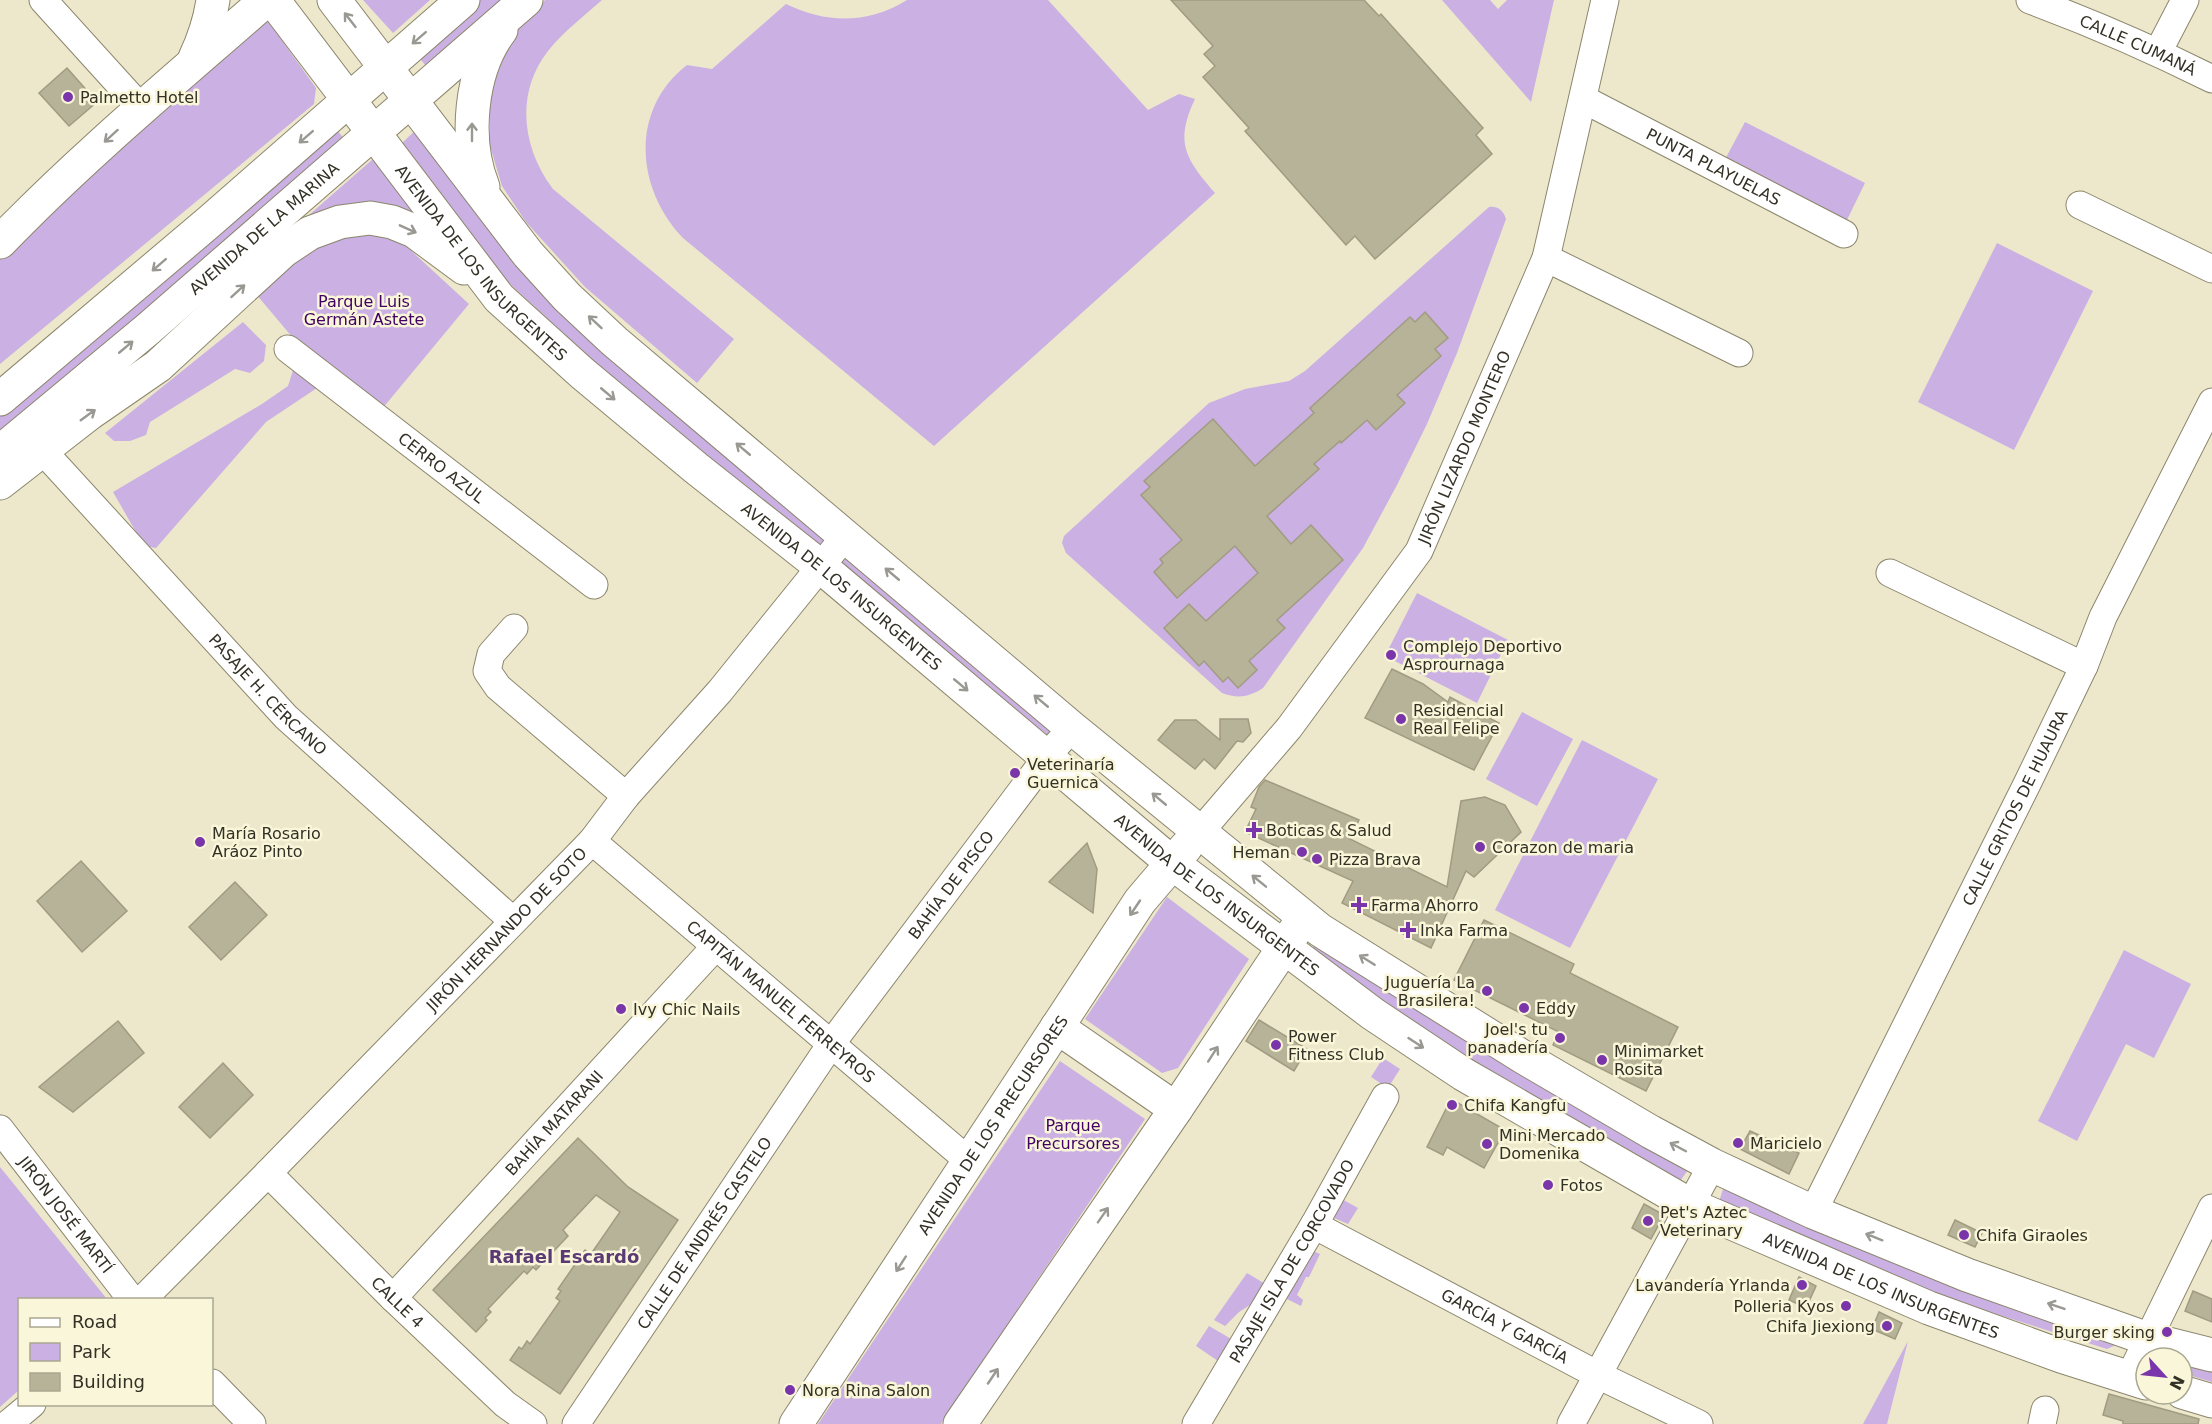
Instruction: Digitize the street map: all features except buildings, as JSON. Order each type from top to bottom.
[{"type":"main road","points":[[191,66],[203,42],[213,0]]},
{"type":"main road","points":[[0,242],[40,201],[141,108],[266,0]]},
{"type":"main road","name":"AVENIDA DE LOS INSURGENTES","points":[[273,0],[442,220],[491,289],[582,373],[696,468],[820,566],[1172,863],[1373,1014],[1463,1074],[1690,1205],[1929,1308],[2134,1379]]},
{"type":"main road","name":"AVENIDA DE LOS INSURGENTES","points":[[334,0],[412,99],[491,208],[528,254],[559,288],[614,341],[1072,728],[1320,930],[1523,1057],[1712,1165],[1812,1212],[1967,1275],[2148,1339],[2212,1355]]},
{"type":"main road","points":[[0,399],[209,222],[463,0]]},
{"type":"main road","points":[[491,208],[479,178],[472,145],[472,112],[481,71],[499,33],[526,0]]},
{"type":"main road","name":"AVENIDA DE LA MARINA","points":[[1,473],[148,329],[526,0]]},
{"type":"main road","name":"AVENIDA DE LA MARINA","points":[[1,473],[42,450],[90,413],[158,366],[283,251],[310,233],[340,222],[370,218],[392,222],[414,231],[491,289]]},
{"type":"main road","name":"AVENIDA DE LOS PRECURSORES","points":[[796,1424],[1140,901],[1199,833]]},
{"type":"main road","points":[[960,1424],[1304,918]]},
{"type":"main road","points":[[1057,1027],[1176,1109]]},
{"type":"main road","points":[[2194,1396],[2212,1401]]},
{"type":"street","points":[[43,0],[141,108]]},
{"type":"street","name":"JIRÓN LIZARDO MONTERO","points":[[1199,833],[1289,728],[1419,551],[1546,258],[1605,0]]},
{"type":"street","name":"CALLE CUMANÁ","points":[[2030,0],[2101,26],[2212,79]]},
{"type":"street","points":[[2158,52],[2184,0]]},
{"type":"street","name":"PUNTA PLAYUELAS","points":[[1583,99],[1844,234]]},
{"type":"street","points":[[2080,204],[2212,269]]},
{"type":"street","points":[[1546,258],[1739,353]]},
{"type":"street","name":"CERRO AZUL","points":[[288,349],[594,585]]},
{"type":"street","name":"CALLE GRITOS DE HUAURA","points":[[1812,1212],[1895,1050],[2084,666],[2103,617],[2212,402]]},
{"type":"street","name":"PASAJE H. CÉRCANO","points":[[42,450],[286,717],[513,921]]},
{"type":"street","name":"JIRÓN HERNANDO DE SOTO","points":[[143,1298],[592,841],[627,796],[720,691],[846,535]]},
{"type":"street","points":[[1890,573],[2084,666]]},
{"type":"street","points":[[514,628],[491,654],[487,670],[498,687],[627,796]]},
{"type":"street","name":"BAHÍA DE PISCO","points":[[831,1044],[1072,728]]},
{"type":"street","name":"CAPITÁN MANUEL FERREYROS","points":[[592,841],[969,1161]]},
{"type":"street","name":"BAHÍA MATARANI","points":[[393,1298],[716,946]]},
{"type":"street","name":"CALLE DE ANDRÉS CASTELO","points":[[576,1424],[831,1044]]},
{"type":"street","name":"PASAJE ISLA DE CORCOVADO","points":[[1196,1424],[1314,1225],[1385,1097]]},
{"type":"street","name":"JIRÓN JOSÉ MARTÍ","points":[[0,1129],[131,1298]]},
{"type":"street","points":[[1571,1424],[1712,1165]]},
{"type":"street","name":"CALLE 4","points":[[268,1173],[393,1298],[505,1404],[530,1423]]},
{"type":"street","points":[[2146,1346],[2212,1208]]},
{"type":"street","name":"GARCÍA Y GARCÍA","points":[[1314,1225],[1598,1375],[1699,1424]]},
{"type":"street","points":[[213,1384],[252,1424]]},
{"type":"green space","points":[[363,0],[430,0],[393,33]]},
{"type":"green space","points":[[477,0],[509,0],[430,71],[416,54]]},
{"type":"green space","points":[[545,0],[602,0],[560,37],[537,67],[530,85],[526,120],[534,156],[553,189],[734,339],[697,383],[585,287],[526,222],[502,186],[490,146],[490,103],[494,82],[510,42],[522,24]]},
{"type":"green space","points":[[907,0],[1048,0],[1148,110],[1179,94],[1195,99],[1185,127],[1186,150],[1190,160],[1215,193],[934,446],[683,238],[667,218],[656,197],[648,174],[646,150],[648,127],[655,104],[668,83],[687,65],[712,69],[786,4],[817,15],[847,18],[877,14]]},
{"type":"green space","points":[[1442,0],[1490,0],[1498,9],[1507,0],[1554,0],[1531,102]]},
{"type":"green space","points":[[263,14],[316,88],[314,104],[0,364],[0,254]]},
{"type":"green space","points":[[1745,122],[1865,183],[1843,228],[1722,165]]},
{"type":"green space","points":[[419,127],[519,262],[1058,728],[1051,738],[657,419],[498,273],[402,143]]},
{"type":"green space","points":[[336,129],[346,141],[0,434],[0,408]]},
{"type":"green space","points":[[373,159],[427,224],[301,222]]},
{"type":"green space","points":[[1489,207],[1500,209],[1506,219],[1457,353],[1427,424],[1363,548],[1263,688],[1243,696],[1222,693],[1066,553],[1062,543],[1064,536],[1209,403],[1245,389],[1289,381],[1305,371]]},
{"type":"green space","name":"Parque Luis Germán Astete","points":[[354,224],[393,234],[469,304],[382,409],[329,380],[266,422],[156,548],[144,546],[113,492],[262,404],[288,386],[297,358],[293,338],[256,294],[306,247]]},
{"type":"green space","points":[[1997,243],[2093,291],[2014,450],[1918,402]]},
{"type":"green space","points":[[243,322],[266,345],[264,361],[250,373],[235,369],[150,422],[146,435],[130,441],[114,441],[105,433]]},
{"type":"green space","points":[[1417,593],[1508,640],[1477,703],[1385,656]]},
{"type":"green space","points":[[1522,712],[1573,739],[1537,806],[1486,779]]},
{"type":"green space","points":[[1582,740],[1658,779],[1570,948],[1495,910]]},
{"type":"green space","points":[[1167,897],[1249,959],[1178,1068],[1162,1073],[1085,1019]]},
{"type":"green space","points":[[1318,939],[1690,1167],[1678,1184],[1472,1064],[1311,950]]},
{"type":"green space","points":[[2124,950],[2191,984],[2154,1058],[2126,1044],[2077,1141],[2038,1121]]},
{"type":"green space","points":[[1383,1058],[1400,1069],[1388,1088],[1371,1077]]},
{"type":"green space","name":"Parque Precursores","points":[[1060,1061],[1145,1119],[941,1424],[818,1424]]},
{"type":"green space","points":[[0,1167],[106,1298],[18,1298],[18,1391],[0,1407]]},
{"type":"green space","points":[[1724,1186],[2120,1343],[2107,1349],[1980,1309],[1843,1260],[1717,1208]]},
{"type":"green space","points":[[1338,1197],[1358,1208],[1348,1224],[1327,1215]]},
{"type":"green space","points":[[1313,1251],[1320,1254],[1297,1295],[1303,1300],[1301,1306],[1285,1298]]},
{"type":"green space","points":[[1247,1273],[1267,1285],[1258,1300],[1239,1312],[1225,1326],[1214,1320]]},
{"type":"green space","points":[[1209,1326],[1233,1340],[1221,1363],[1196,1346]]},
{"type":"green space","points":[[1908,1341],[1887,1424],[1863,1424]]},
{"type":"green space","points":[[2194,1362],[2212,1366],[2212,1382],[2194,1377]]},
{"type":"place","name":"Palmetto Hotel","points":[[68,97]]},
{"type":"place","name":"Complejo Deportivo Asprournaga","points":[[1391,655]]},
{"type":"place","name":"Residencial Real Felipe","points":[[1401,719]]},
{"type":"place","name":"Veterinaría Guernica","points":[[1015,773]]},
{"type":"place","name":"Boticas & Salud","points":[[1254,830]]},
{"type":"place","name":"María Rosario Aráoz Pinto","points":[[200,842]]},
{"type":"place","name":"Corazon de maria","points":[[1480,847]]},
{"type":"place","name":"Heman","points":[[1302,852]]},
{"type":"place","name":"Pizza Brava","points":[[1317,859]]},
{"type":"place","name":"Farma Ahorro","points":[[1359,905]]},
{"type":"place","name":"Inka Farma","points":[[1408,930]]},
{"type":"place","name":"Juguería La Brasilera!","points":[[1487,991]]},
{"type":"place","name":"Eddy","points":[[1524,1008]]},
{"type":"place","name":"Ivy Chic Nails","points":[[621,1009]]},
{"type":"place","name":"Joel's tu panadería","points":[[1560,1038]]},
{"type":"place","name":"Power Fitness Club","points":[[1276,1045]]},
{"type":"place","name":"Minimarket Rosita","points":[[1602,1060]]},
{"type":"place","name":"Chifa Kangfu","points":[[1452,1105]]},
{"type":"place","name":"Maricielo","points":[[1738,1143]]},
{"type":"place","name":"Mini Mercado Domenika","points":[[1487,1144]]},
{"type":"place","name":"Fotos","points":[[1548,1185]]},
{"type":"place","name":"Pet's Aztec Veterinary","points":[[1648,1221]]},
{"type":"place","name":"Chifa Giraoles","points":[[1964,1235]]},
{"type":"place","name":"Lavandería Yrlanda","points":[[1802,1285]]},
{"type":"place","name":"Polleria Kyos","points":[[1846,1306]]},
{"type":"place","name":"Chifa Jiexiong","points":[[1887,1326]]},
{"type":"place","name":"Burger sking","points":[[2167,1332]]},
{"type":"place","name":"Nora Rina Salon","points":[[790,1390]]},
{"type":"district","name":"Rafael Escardó","points":[[564,1256]]}]
